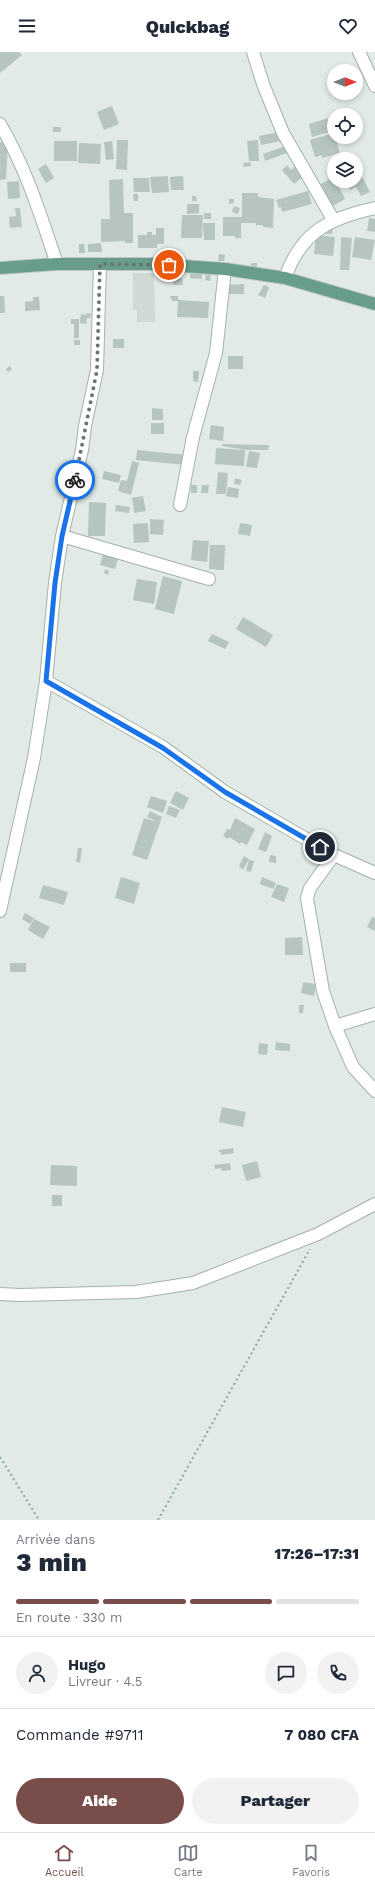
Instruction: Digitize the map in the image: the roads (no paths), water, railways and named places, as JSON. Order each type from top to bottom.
[{"type":"main road","points":[[0,268],[57,264],[156,264],[225,269],[284,278],[375,304]]},
{"type":"street","points":[[253,52],[263,84],[283,133],[334,222]]},
{"type":"street","points":[[359,52],[375,86]]},
{"type":"street","points":[[0,124],[21,166],[35,200],[57,264]]},
{"type":"street","points":[[284,278],[296,251],[310,236],[349,215],[375,208]]},
{"type":"street","points":[[0,911],[2,892],[34,758],[46,681],[55,583],[62,536],[82,450],[85,426],[97,370],[100,264]]},
{"type":"street","points":[[180,505],[193,437],[216,353],[225,269]]},
{"type":"street","points":[[62,536],[209,579]]},
{"type":"street","points":[[46,681],[163,748],[225,792],[334,855],[375,873]]},
{"type":"street","points":[[334,855],[310,888],[307,898],[323,991],[335,1026],[353,1067],[375,1091]]},
{"type":"street","points":[[335,1026],[375,1014]]},
{"type":"street","points":[[0,1294],[20,1295],[136,1292],[193,1283],[318,1234],[375,1204]]}]
